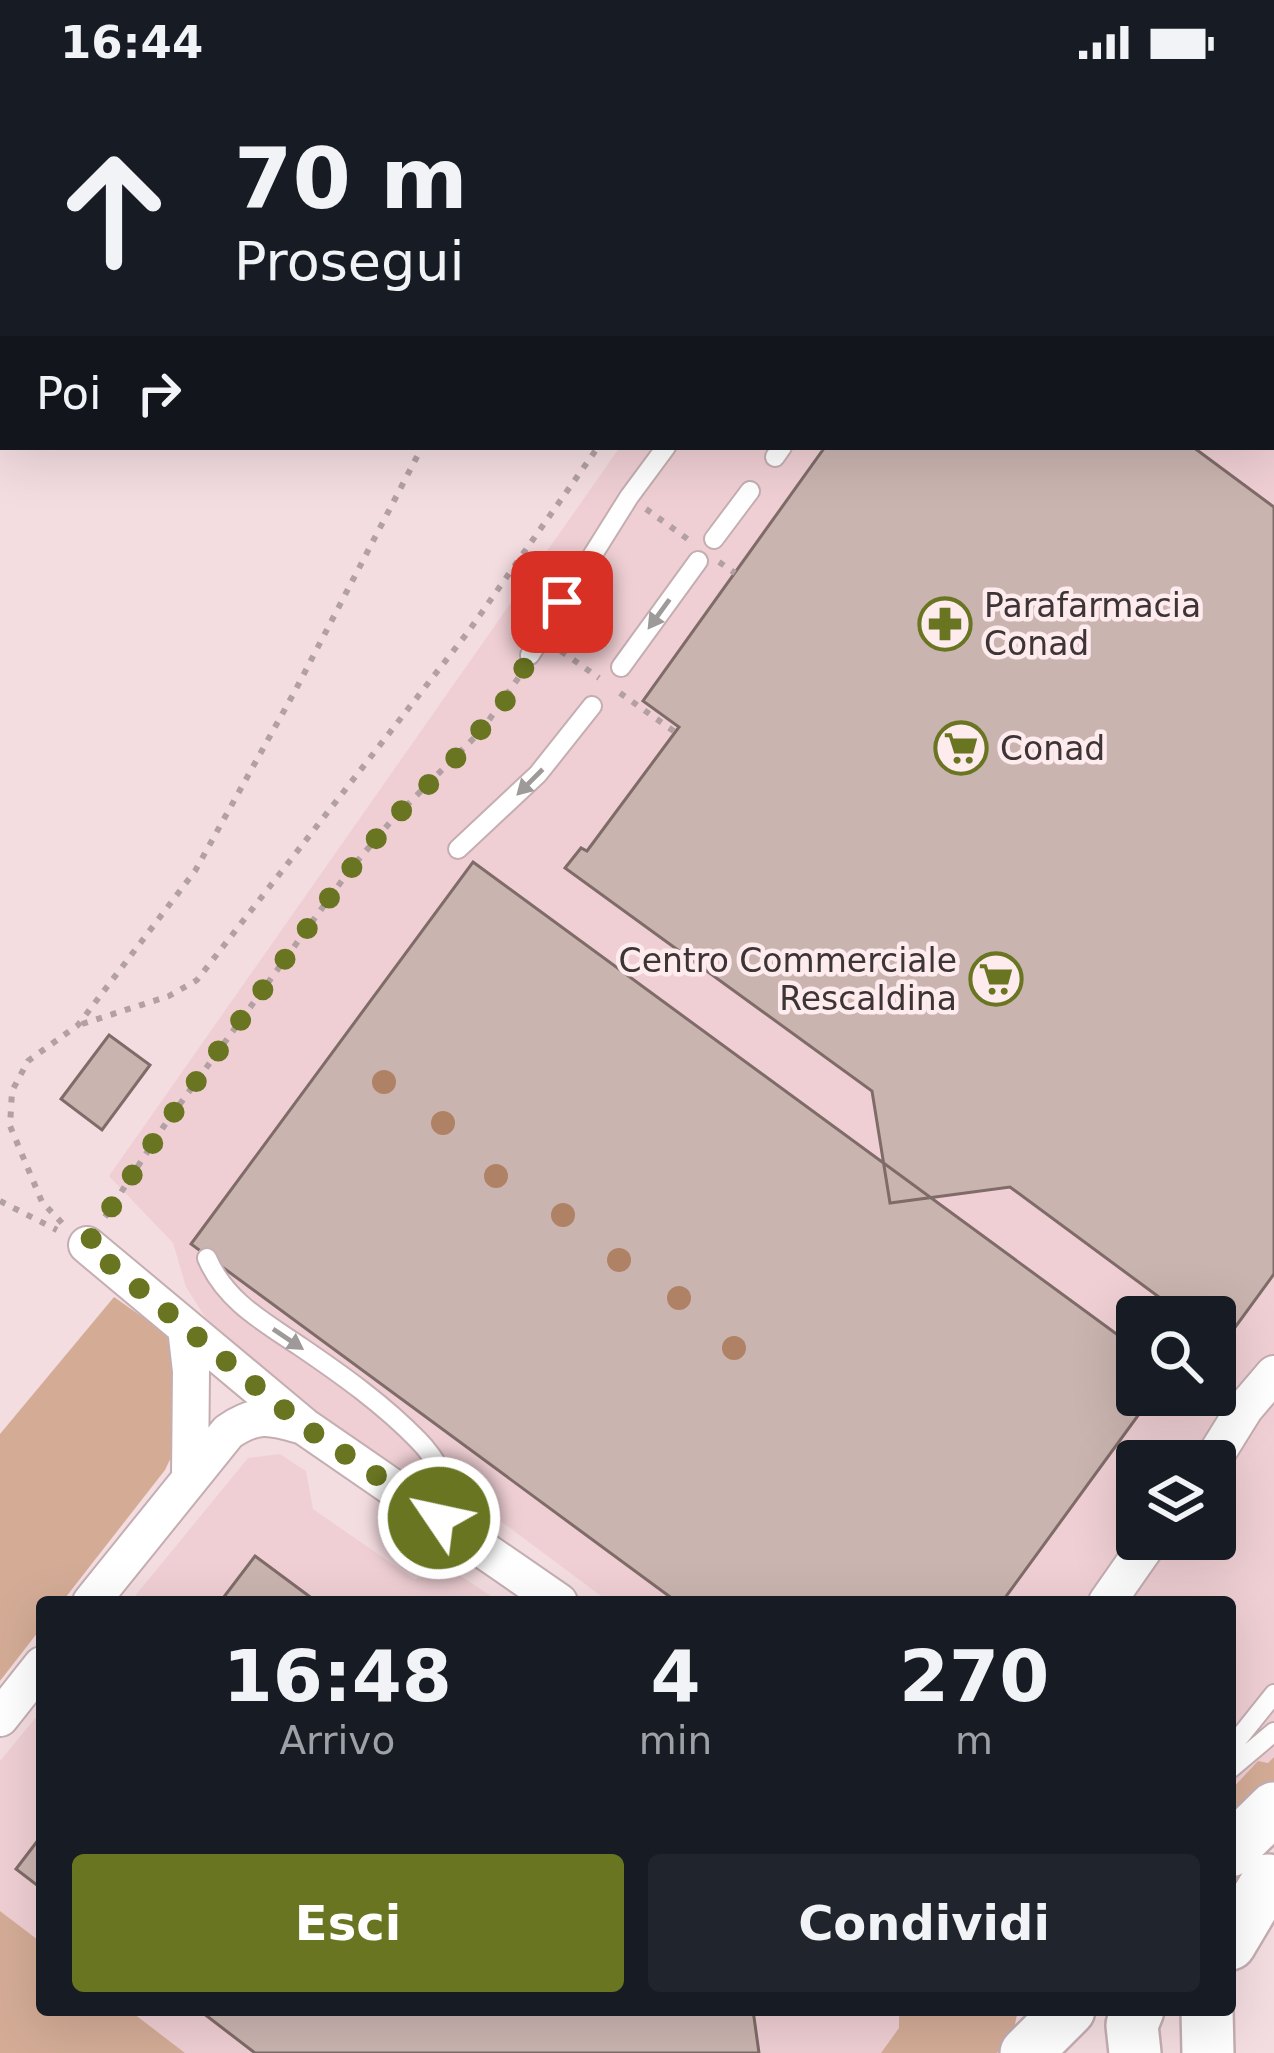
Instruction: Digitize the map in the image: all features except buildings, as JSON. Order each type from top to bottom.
[{"type":"street","points":[[87,1245],[305,1427],[551,1596]]},
{"type":"street","points":[[186,1328],[190,1477]]},
{"type":"street","points":[[1225,1440],[1274,1374]]},
{"type":"street","points":[[97,1596],[228,1432],[248,1418],[267,1415],[305,1427]]},
{"type":"street","points":[[1111,1596],[1136,1560]]},
{"type":"street","points":[[0,1718],[36,1673]]},
{"type":"street","points":[[1236,1924],[1274,1808]]},
{"type":"street","points":[[1022,2053],[1033,2016]]},
{"type":"street","points":[[1022,2053],[1062,2016]]},
{"type":"street","points":[[1135,2053],[1136,2016]]},
{"type":"street","points":[[1207,2016],[1208,2053]]},
{"type":"lane","points":[[530,655],[628,497],[664,450]]},
{"type":"lane","points":[[715,539],[750,491]]},
{"type":"lane","points":[[621,668],[698,561]]},
{"type":"lane","points":[[458,849],[538,774],[592,706]]},
{"type":"lane","points":[[207,1258],[225,1289],[253,1316],[378,1402],[422,1443],[441,1470],[472,1540]]},
{"type":"lane","points":[[1236,1742],[1274,1694]]},
{"type":"lane","points":[[1236,1764],[1274,1732]]},
{"type":"path","points":[[87,1245],[42,1202],[10,1126],[12,1091],[28,1061],[78,1025],[195,871],[296,691],[420,450]]},
{"type":"path","points":[[78,1025],[169,996],[197,980],[468,632],[596,450]]},
{"type":"path","points":[[87,1245],[164,1126],[349,871],[392,820],[482,730],[512,693],[530,655]]},
{"type":"path","points":[[576,661],[675,732]]},
{"type":"path","points":[[0,1201],[87,1245]]},
{"type":"shaded area","points":[[618,450],[1274,450],[1274,1782],[1236,1820],[1236,1596],[601,1596],[478,1504],[381,1458],[301,1401],[205,1317],[186,1287],[173,1243],[109,1176]]},
{"type":"shaded area","points":[[114,1297],[164,1332],[176,1356],[177,1445],[165,1470],[67,1596],[36,1596],[36,1635],[0,1681],[0,1434]]},
{"type":"shaded area","points":[[280,1454],[306,1471],[313,1509],[414,1579],[453,1571],[491,1596],[135,1596],[248,1458]]},
{"type":"shaded area","points":[[36,1717],[36,1938],[0,1911],[0,1761]]},
{"type":"shaded area","points":[[1274,1757],[1274,1782],[1236,1820],[1236,1785],[1258,1761],[1268,1763]]},
{"type":"shaded area","points":[[0,1911],[36,1938],[36,2016],[137,2016],[185,2053],[0,2053]]},
{"type":"shaded area","points":[[137,2016],[969,2016],[936,2053],[185,2053]]},
{"type":"shaded area","points":[[899,2016],[1017,2016],[1014,2029],[997,2053],[881,2053],[899,2028]]},
{"type":"place","name":"Parafarmacia Conad","points":[[945,624]]},
{"type":"place","name":"Conad","points":[[961,748]]},
{"type":"place","name":"Centro Commerciale Rescaldina","points":[[996,979]]},
{"type":"route","points":[[439,1518],[305,1427],[87,1245],[164,1126],[349,871],[512,693],[562,602]]}]
